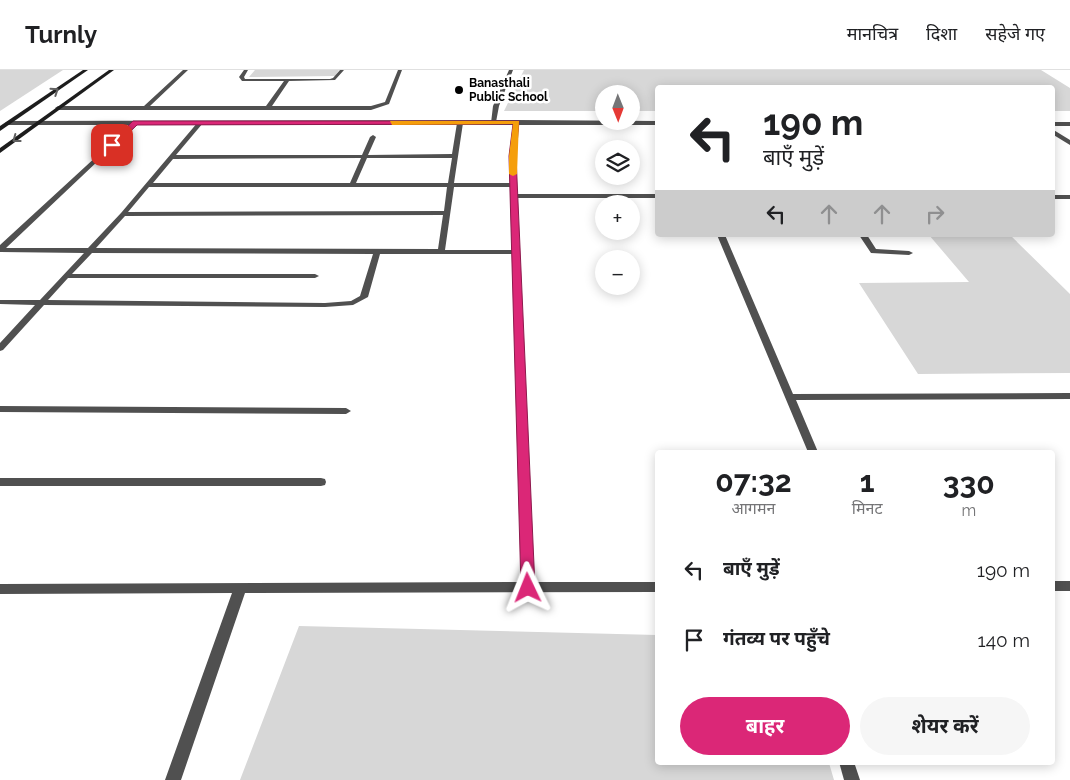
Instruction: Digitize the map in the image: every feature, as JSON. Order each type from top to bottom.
[{"type":"street","points":[[0,129],[86,70]]},
{"type":"street","points":[[0,151],[112,70]]},
{"type":"street","points":[[145,108],[186,70]]},
{"type":"street","points":[[246,70],[241,77],[244,80],[287,81],[330,80],[335,78],[342,70]]},
{"type":"street","points":[[58,108],[380,106],[387,103],[400,70]]},
{"type":"street","points":[[493,122],[495,108],[511,70]]},
{"type":"street","points":[[268,108],[287,81]]},
{"type":"street","points":[[186,123],[200,108]]},
{"type":"street","points":[[517,122],[512,156],[528,588]]},
{"type":"street","points":[[8,123],[655,123]]},
{"type":"street","points":[[0,249],[135,123]]},
{"type":"street","points":[[0,348],[123,214],[200,123]]},
{"type":"street","points":[[441,251],[460,123]]},
{"type":"street","points":[[1055,124],[1070,124]]},
{"type":"street","points":[[1055,133],[1070,144]]},
{"type":"street","points":[[352,185],[373,137]]},
{"type":"street","points":[[172,157],[455,156]]},
{"type":"street","points":[[148,185],[513,185]]},
{"type":"street","points":[[514,196],[655,196]]},
{"type":"street","points":[[1066,197],[1070,203]]},
{"type":"street","points":[[123,214],[447,213]]},
{"type":"street","points":[[722,237],[812,450]]},
{"type":"street","points":[[864,237],[874,251],[909,253]]},
{"type":"street","points":[[0,249],[516,252]]},
{"type":"street","points":[[0,302],[315,305],[353,303],[364,298],[378,251]]},
{"type":"street","points":[[66,276],[315,276]]},
{"type":"street","points":[[790,397],[1070,396]]},
{"type":"street","points":[[0,409],[346,411]]},
{"type":"street","points":[[0,482],[321,482]]},
{"type":"street","points":[[1055,586],[1070,586]]},
{"type":"street","points":[[0,589],[655,587]]},
{"type":"street","points":[[173,780],[240,588]]},
{"type":"street","points":[[847,765],[852,780]]},
{"type":"shaded area","points":[[0,70],[63,70],[0,111]]},
{"type":"shaded area","points":[[255,70],[339,70],[335,76],[249,77]]},
{"type":"shaded area","points":[[524,70],[1041,70],[1070,88],[1070,111],[1055,111],[1055,85],[655,85],[655,111],[640,111],[640,85],[595,85],[595,111],[504,111]]},
{"type":"shaded area","points":[[931,237],[1012,237],[1070,294],[1070,373],[918,374],[859,283],[969,282]]},
{"type":"shaded area","points":[[299,626],[655,635],[655,765],[830,765],[834,780],[240,780]]},
{"type":"slow traffic","points":[[392,123],[517,122],[512,156],[513,174]]},
{"type":"place","name":"Banasthali Public School","points":[[459,90]]},
{"type":"route","points":[[112,145],[135,123],[517,122],[512,156],[528,588]]}]
